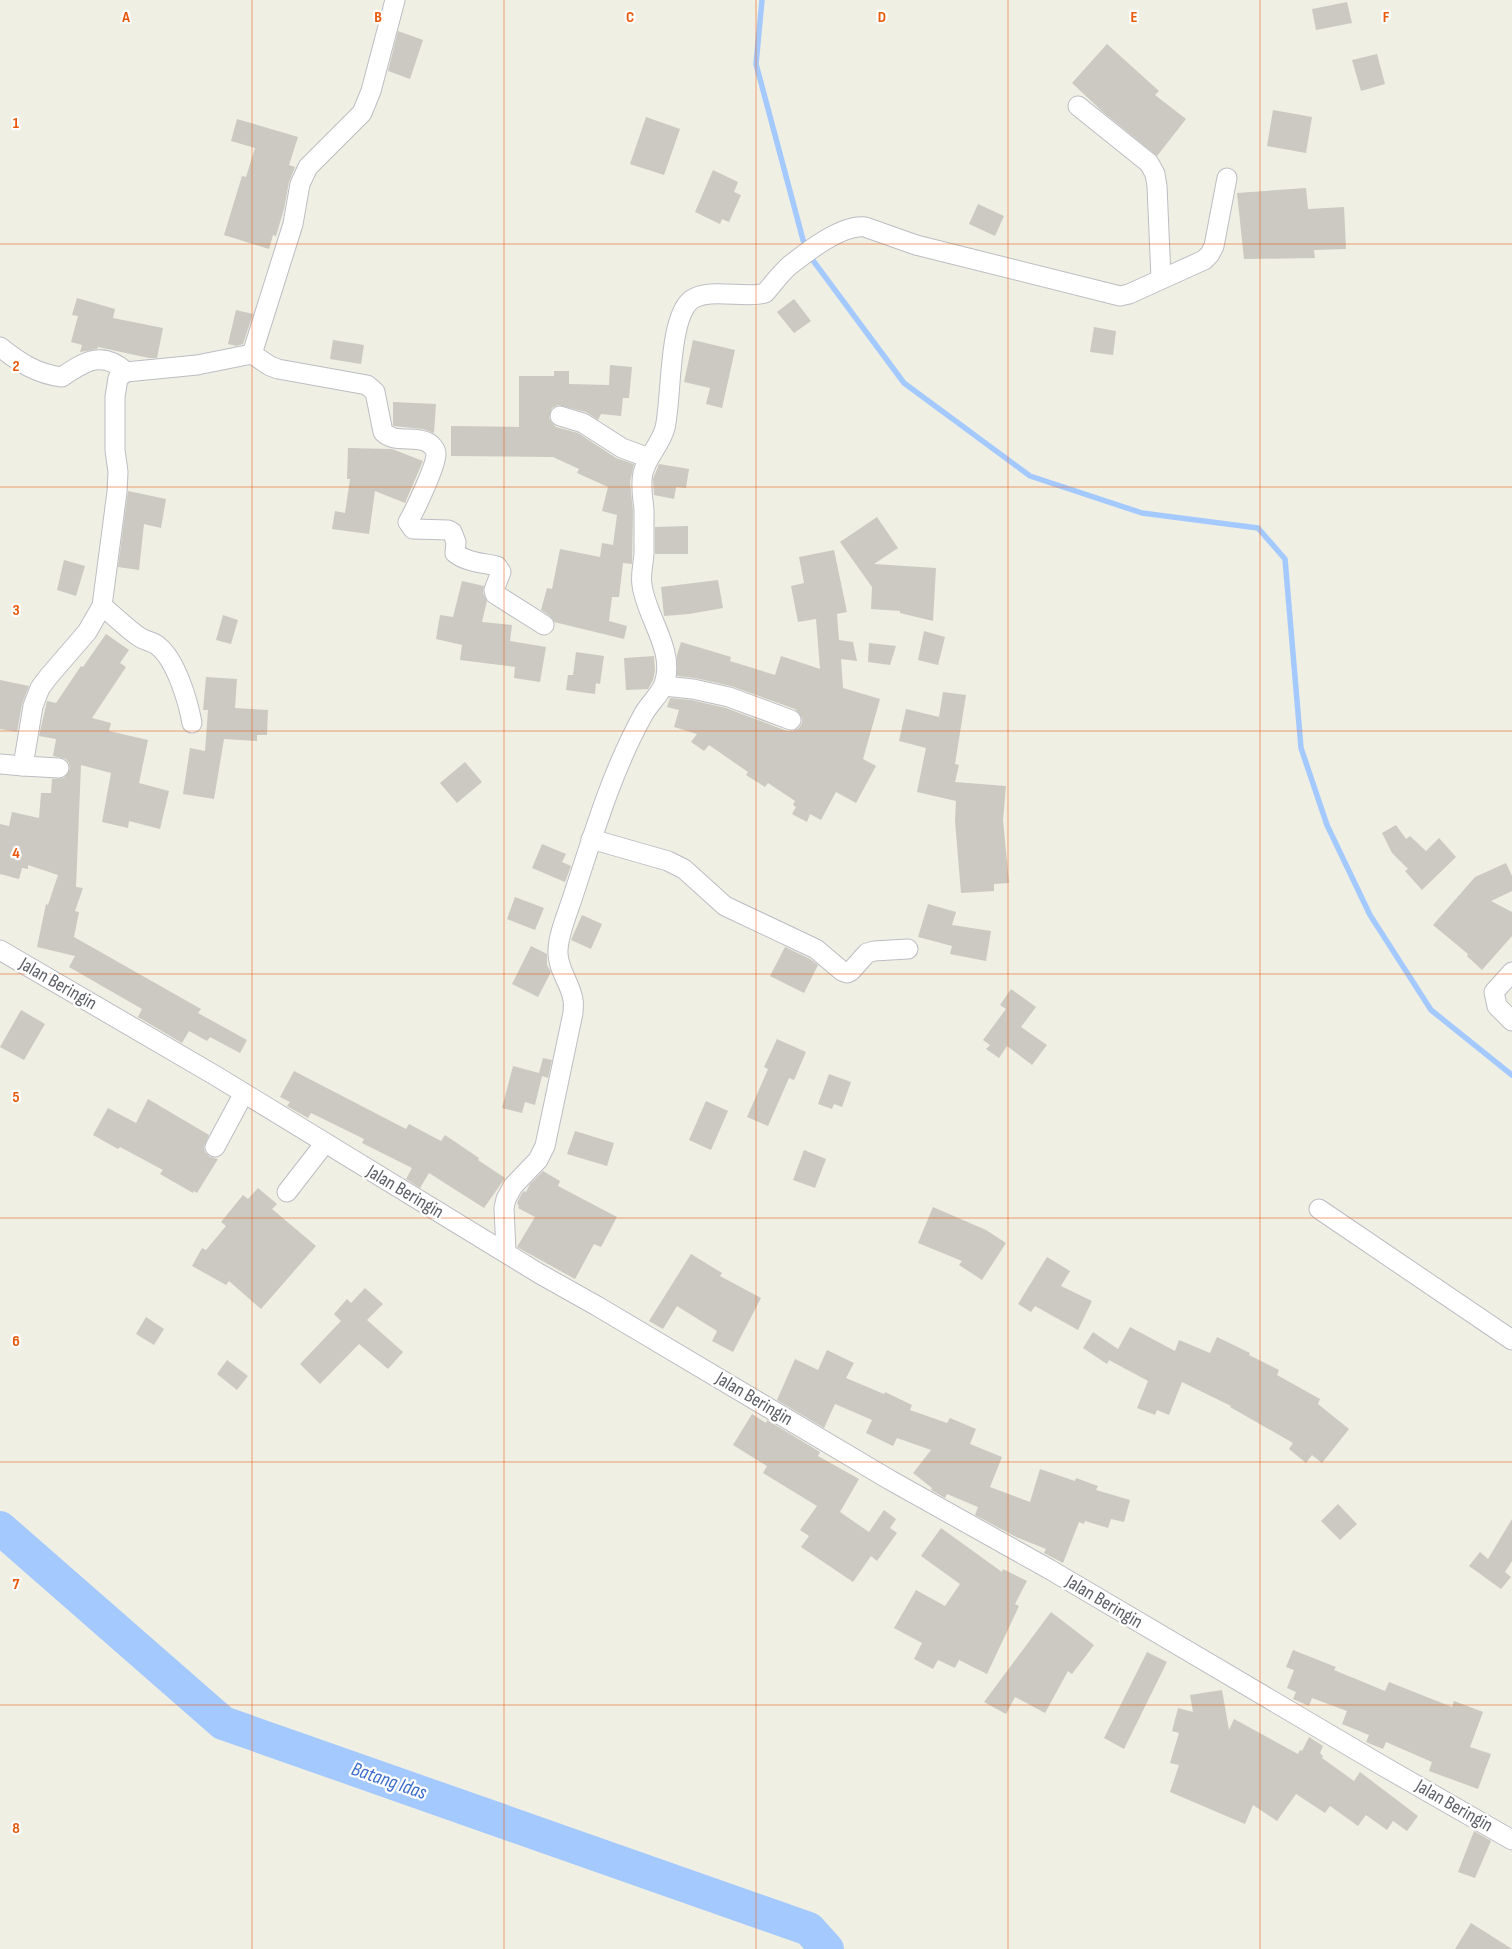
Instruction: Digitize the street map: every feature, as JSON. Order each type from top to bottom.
[{"type":"street","points":[[252,354],[293,224],[300,184],[308,167],[321,152],[362,113],[371,91],[395,0]]},
{"type":"street","points":[[1078,106],[1150,163],[1155,174],[1157,186],[1161,278]]},
{"type":"street","points":[[506,1252],[504,1208],[506,1199],[513,1186],[538,1160],[545,1146],[573,1013],[573,999],[560,967],[557,952],[561,935],[591,839],[611,785],[643,714],[664,686],[667,670],[665,656],[646,603],[642,583],[644,512],[642,485],[643,473],[649,458],[661,441],[665,426],[676,330],[683,311],[692,300],[702,296],[765,293],[788,267],[830,238],[852,227],[865,227],[916,245],[1111,295],[1129,294],[1204,260],[1210,254],[1214,246],[1227,178]]},
{"type":"street","points":[[0,347],[28,367],[49,376],[62,377],[82,364],[103,359],[117,363],[126,372]]},
{"type":"street","points":[[23,766],[33,706],[40,688],[48,676],[87,632],[102,606],[117,492],[115,388],[118,378],[126,372],[197,365],[252,354],[278,369],[367,385],[372,388],[375,392],[383,432],[393,438],[427,441],[434,447],[436,453],[433,466],[408,522],[410,526],[413,529],[448,530],[452,532],[456,542],[456,555],[465,559],[497,566],[501,572],[495,594],[498,598],[544,625]]},
{"type":"street","points":[[560,416],[583,423],[622,448],[649,458]]},
{"type":"street","points":[[102,606],[142,638],[158,645],[166,655],[180,682],[192,723]]},
{"type":"street","points":[[664,686],[694,689],[729,697],[791,720]]},
{"type":"street","points":[[0,764],[59,768]]},
{"type":"street","points":[[591,839],[668,861],[684,869],[725,906],[816,949],[847,973],[867,953],[908,949]]},
{"type":"street","name":"Jalan Beringin","points":[[0,950],[244,1093],[540,1274],[890,1480],[1049,1569],[1375,1762],[1512,1840]]},
{"type":"street","points":[[1512,972],[1494,992],[1497,1006],[1512,1021]]},
{"type":"street","points":[[215,1147],[244,1093]]},
{"type":"street","points":[[287,1192],[325,1143]]},
{"type":"street","points":[[1319,1209],[1512,1340]]},
{"type":"building","points":[[1347,2],[1352,23],[1316,30],[1312,9]]},
{"type":"building","points":[[398,31],[423,40],[410,79],[388,71]]},
{"type":"building","points":[[1107,44],[1159,91],[1155,95],[1186,119],[1157,156],[1103,112],[1072,83]]},
{"type":"building","points":[[1377,54],[1385,84],[1361,91],[1352,60]]},
{"type":"building","points":[[1273,110],[1312,117],[1306,153],[1267,146]]},
{"type":"building","points":[[646,117],[680,129],[664,175],[630,164]]},
{"type":"building","points":[[237,119],[298,137],[289,165],[295,167],[289,182],[276,236],[273,235],[269,249],[224,235],[242,176],[246,177],[255,148],[231,141]]},
{"type":"building","points":[[713,170],[738,182],[734,192],[741,195],[729,222],[722,219],[720,224],[695,212]]},
{"type":"building","points":[[1306,188],[1308,209],[1344,207],[1346,249],[1314,250],[1315,258],[1244,259],[1237,193]]},
{"type":"building","points":[[978,204],[1004,216],[995,236],[969,224]]},
{"type":"building","points":[[77,298],[115,309],[113,318],[163,328],[157,358],[98,347],[97,349],[80,352],[82,345],[71,342],[78,316],[72,315]]},
{"type":"building","points":[[794,299],[811,321],[794,333],[777,312]]},
{"type":"building","points":[[236,310],[253,314],[243,344],[236,346],[228,344]]},
{"type":"building","points":[[1094,327],[1116,331],[1113,355],[1090,352]]},
{"type":"building","points":[[333,340],[364,345],[361,364],[330,359]]},
{"type":"building","points":[[693,340],[735,350],[722,408],[706,404],[710,388],[684,382]]},
{"type":"building","points":[[610,365],[632,367],[629,398],[623,398],[621,416],[601,414],[598,420],[586,412],[558,405],[552,408],[549,418],[556,427],[578,433],[616,458],[634,464],[630,482],[633,511],[632,564],[623,563],[619,597],[612,597],[609,621],[627,626],[624,639],[554,622],[550,616],[541,610],[547,588],[552,589],[560,549],[600,557],[602,543],[613,545],[617,515],[602,511],[608,487],[577,473],[579,469],[553,457],[451,456],[451,426],[519,427],[519,376],[554,376],[554,371],[569,371],[569,384],[609,385]]},
{"type":"building","points":[[393,402],[436,404],[434,433],[423,429],[393,426]]},
{"type":"building","points":[[348,448],[392,449],[423,461],[405,503],[375,491],[369,534],[332,529],[335,511],[345,513],[350,479],[347,479]]},
{"type":"building","points":[[659,464],[689,469],[686,488],[676,487],[674,499],[654,495],[653,479]]},
{"type":"building","points":[[128,491],[166,499],[161,528],[144,524],[139,570],[118,567]]},
{"type":"building","points":[[877,517],[898,548],[874,564],[936,568],[933,621],[900,613],[900,611],[871,609],[872,587],[840,542]]},
{"type":"building","points":[[688,526],[688,554],[655,554],[655,527]]},
{"type":"building","points":[[834,550],[847,612],[837,614],[839,640],[853,642],[857,661],[841,659],[843,688],[880,699],[863,759],[876,766],[856,803],[836,792],[821,820],[810,814],[807,822],[792,814],[796,807],[793,805],[795,801],[768,783],[765,787],[746,775],[748,772],[709,745],[704,751],[691,742],[697,734],[674,727],[679,710],[667,707],[670,698],[691,700],[726,708],[787,731],[799,728],[802,718],[795,709],[731,686],[677,676],[677,655],[681,642],[731,657],[730,661],[775,675],[781,656],[820,669],[816,619],[798,622],[791,586],[804,583],[799,557]]},
{"type":"building","points":[[64,560],[85,566],[76,596],[57,590]]},
{"type":"building","points":[[718,580],[723,608],[664,616],[661,587]]},
{"type":"building","points":[[462,581],[484,586],[483,593],[487,601],[482,622],[512,625],[510,641],[546,647],[540,682],[514,678],[515,667],[460,660],[462,645],[436,639],[440,615],[453,617]]},
{"type":"building","points":[[223,615],[238,620],[231,644],[216,640]]},
{"type":"building","points":[[924,631],[945,637],[938,665],[918,660]]},
{"type":"building","points":[[106,634],[129,650],[120,663],[126,667],[92,718],[111,723],[109,731],[148,740],[139,783],[169,791],[160,829],[129,821],[128,828],[102,822],[111,773],[81,765],[76,887],[83,888],[75,911],[79,912],[74,937],[201,1009],[198,1013],[247,1040],[240,1053],[210,1037],[207,1041],[189,1031],[182,1043],[138,1017],[142,1009],[69,967],[75,956],[37,947],[46,904],[48,905],[58,875],[28,865],[28,869],[22,868],[19,879],[0,874],[0,824],[9,826],[12,812],[39,818],[41,793],[51,793],[52,779],[64,778],[70,769],[66,759],[53,756],[56,739],[39,736],[47,701],[56,703]]},
{"type":"building","points":[[869,643],[896,646],[890,665],[868,662]]},
{"type":"building","points":[[576,652],[604,656],[600,684],[596,683],[595,694],[566,690],[568,675],[573,675]]},
{"type":"building","points":[[654,656],[655,671],[648,689],[626,690],[624,658]]},
{"type":"building","points":[[206,677],[237,679],[235,708],[268,710],[267,735],[257,735],[257,741],[224,739],[214,799],[183,794],[190,748],[205,751],[208,710],[203,710]]},
{"type":"building","points":[[0,680],[29,686],[22,704],[17,732],[0,729]]},
{"type":"building","points":[[943,692],[966,695],[955,764],[959,765],[955,782],[1006,786],[1003,820],[1009,883],[994,884],[994,891],[961,893],[955,821],[956,801],[917,792],[926,748],[899,741],[906,709],[939,717]]},
{"type":"building","points":[[465,762],[482,782],[457,803],[440,783]]},
{"type":"building","points":[[1396,825],[1406,839],[1410,836],[1426,851],[1439,838],[1456,857],[1422,890],[1405,871],[1408,869],[1392,853],[1382,833]]},
{"type":"building","points":[[542,844],[566,854],[562,862],[571,866],[565,882],[532,868]]},
{"type":"building","points":[[1506,863],[1512,876],[1512,891],[1491,901],[1512,912],[1512,936],[1482,970],[1467,956],[1468,954],[1433,925],[1475,877]]},
{"type":"building","points":[[515,897],[544,908],[535,930],[507,919]]},
{"type":"building","points":[[928,904],[956,912],[952,925],[991,931],[986,961],[950,954],[952,946],[918,937]]},
{"type":"building","points":[[582,915],[602,924],[591,949],[571,940]]},
{"type":"building","points":[[531,946],[547,954],[547,965],[551,972],[538,997],[512,984]]},
{"type":"building","points":[[785,947],[818,965],[804,993],[770,976]]},
{"type":"building","points":[[1011,989],[1036,1007],[1021,1027],[1047,1045],[1032,1065],[1007,1046],[999,1058],[986,1049],[990,1045],[983,1040],[1006,1009],[1000,1005]]},
{"type":"building","points":[[21,1010],[45,1024],[24,1060],[0,1047]]},
{"type":"building","points":[[777,1039],[806,1052],[794,1080],[789,1078],[768,1126],[747,1117],[768,1069],[764,1067]]},
{"type":"building","points":[[543,1058],[552,1060],[548,1078],[542,1076],[535,1105],[525,1102],[522,1113],[502,1108],[513,1066],[539,1073]]},
{"type":"building","points":[[294,1071],[406,1129],[409,1124],[441,1141],[445,1135],[505,1178],[484,1208],[429,1173],[420,1188],[406,1179],[412,1168],[362,1143],[364,1139],[311,1113],[308,1118],[287,1106],[290,1102],[280,1097]]},
{"type":"building","points":[[829,1074],[851,1082],[842,1107],[834,1104],[832,1109],[818,1104]]},
{"type":"building","points":[[148,1099],[209,1135],[204,1147],[205,1152],[210,1157],[218,1159],[197,1193],[194,1191],[193,1193],[160,1174],[163,1170],[93,1135],[108,1108],[136,1123]]},
{"type":"building","points":[[706,1101],[728,1111],[711,1150],[689,1140]]},
{"type":"building","points":[[575,1131],[614,1143],[607,1166],[567,1154]]},
{"type":"building","points":[[804,1150],[826,1159],[815,1188],[793,1180]]},
{"type":"building","points":[[543,1171],[560,1181],[558,1186],[617,1217],[601,1247],[594,1244],[575,1279],[517,1247],[535,1217],[518,1208],[517,1203],[522,1193],[526,1192],[530,1184]]},
{"type":"building","points":[[258,1188],[277,1204],[272,1209],[316,1246],[261,1309],[229,1281],[226,1285],[192,1266],[202,1248],[206,1250],[226,1226],[221,1222],[243,1195],[248,1199]]},
{"type":"building","points":[[933,1207],[986,1230],[1006,1243],[982,1280],[959,1265],[962,1261],[918,1243]]},
{"type":"building","points":[[691,1254],[722,1273],[720,1276],[761,1298],[733,1352],[712,1341],[717,1331],[677,1306],[663,1329],[649,1321]]},
{"type":"building","points":[[1047,1257],[1070,1271],[1061,1286],[1092,1301],[1078,1330],[1035,1306],[1031,1312],[1018,1304]]},
{"type":"building","points":[[365,1288],[383,1304],[367,1320],[403,1352],[388,1369],[359,1344],[320,1384],[300,1364],[341,1321],[334,1314],[347,1299],[351,1303]]},
{"type":"building","points":[[146,1317],[164,1329],[154,1345],[136,1334]]},
{"type":"building","points":[[1130,1327],[1175,1351],[1179,1340],[1210,1353],[1217,1337],[1279,1370],[1277,1375],[1320,1399],[1318,1404],[1349,1429],[1322,1463],[1312,1455],[1306,1463],[1289,1449],[1293,1443],[1231,1406],[1182,1382],[1169,1415],[1157,1410],[1155,1415],[1137,1408],[1148,1381],[1109,1360],[1107,1364],[1083,1348],[1093,1332],[1118,1349]]},
{"type":"building","points":[[827,1350],[854,1363],[846,1378],[884,1394],[885,1392],[912,1405],[910,1410],[947,1423],[950,1418],[976,1429],[970,1444],[1002,1457],[990,1487],[1030,1502],[1040,1469],[1075,1481],[1076,1478],[1098,1486],[1096,1490],[1130,1500],[1124,1522],[1111,1519],[1108,1528],[1085,1521],[1084,1524],[1079,1522],[1063,1563],[1044,1553],[1046,1549],[1016,1537],[975,1515],[978,1507],[947,1494],[945,1498],[931,1490],[932,1488],[913,1473],[931,1450],[897,1438],[893,1446],[866,1433],[872,1420],[835,1404],[824,1428],[777,1400],[795,1359],[818,1370]]},
{"type":"building","points":[[227,1360],[248,1376],[237,1390],[217,1374]]},
{"type":"building","points":[[752,1414],[766,1423],[767,1420],[820,1452],[818,1456],[859,1479],[840,1512],[869,1532],[884,1510],[896,1519],[890,1528],[897,1533],[877,1561],[871,1556],[853,1582],[801,1547],[809,1536],[800,1530],[817,1506],[763,1473],[767,1466],[733,1445]]},
{"type":"building","points":[[1338,1504],[1357,1524],[1340,1540],[1321,1521]]},
{"type":"building","points":[[1512,1519],[1512,1561],[1505,1572],[1511,1577],[1501,1589],[1469,1566],[1480,1552],[1488,1559]]},
{"type":"building","points":[[941,1528],[1002,1572],[1003,1569],[1027,1581],[1015,1604],[1019,1606],[987,1674],[959,1660],[955,1668],[938,1660],[933,1669],[914,1659],[922,1643],[894,1628],[916,1590],[945,1606],[960,1584],[921,1556]]},
{"type":"building","points":[[1051,1612],[1094,1645],[1072,1674],[1068,1671],[1045,1713],[1015,1697],[1006,1714],[984,1702]]},
{"type":"building","points":[[1293,1650],[1336,1667],[1334,1670],[1385,1691],[1389,1682],[1452,1707],[1454,1701],[1483,1712],[1470,1747],[1491,1754],[1478,1789],[1429,1771],[1432,1762],[1386,1742],[1383,1749],[1366,1742],[1369,1735],[1342,1724],[1347,1711],[1312,1698],[1309,1706],[1293,1699],[1296,1692],[1287,1688],[1294,1670],[1286,1667]]},
{"type":"building","points":[[1147,1652],[1167,1662],[1124,1749],[1104,1738]]},
{"type":"building","points":[[1222,1690],[1229,1730],[1234,1719],[1298,1754],[1300,1750],[1302,1751],[1309,1737],[1323,1746],[1320,1753],[1323,1756],[1322,1758],[1354,1781],[1360,1772],[1418,1816],[1407,1831],[1393,1821],[1387,1830],[1366,1815],[1358,1826],[1330,1806],[1325,1813],[1296,1794],[1277,1821],[1253,1805],[1245,1824],[1170,1792],[1179,1765],[1170,1763],[1179,1733],[1172,1731],[1178,1708],[1193,1712],[1190,1695]]},
{"type":"building","points":[[1474,1831],[1491,1841],[1475,1878],[1458,1872]]},
{"type":"building","points":[[1471,1923],[1512,1949],[1455,1949]]},
{"type":"waterway","points":[[762,0],[756,64],[806,251],[904,383],[1030,476],[1142,513],[1258,528],[1285,559],[1301,748],[1327,825],[1370,915],[1431,1010],[1512,1075]]},
{"type":"waterway","name":"Batang Idas","points":[[0,1528],[223,1723],[809,1929],[827,1949]]}]
